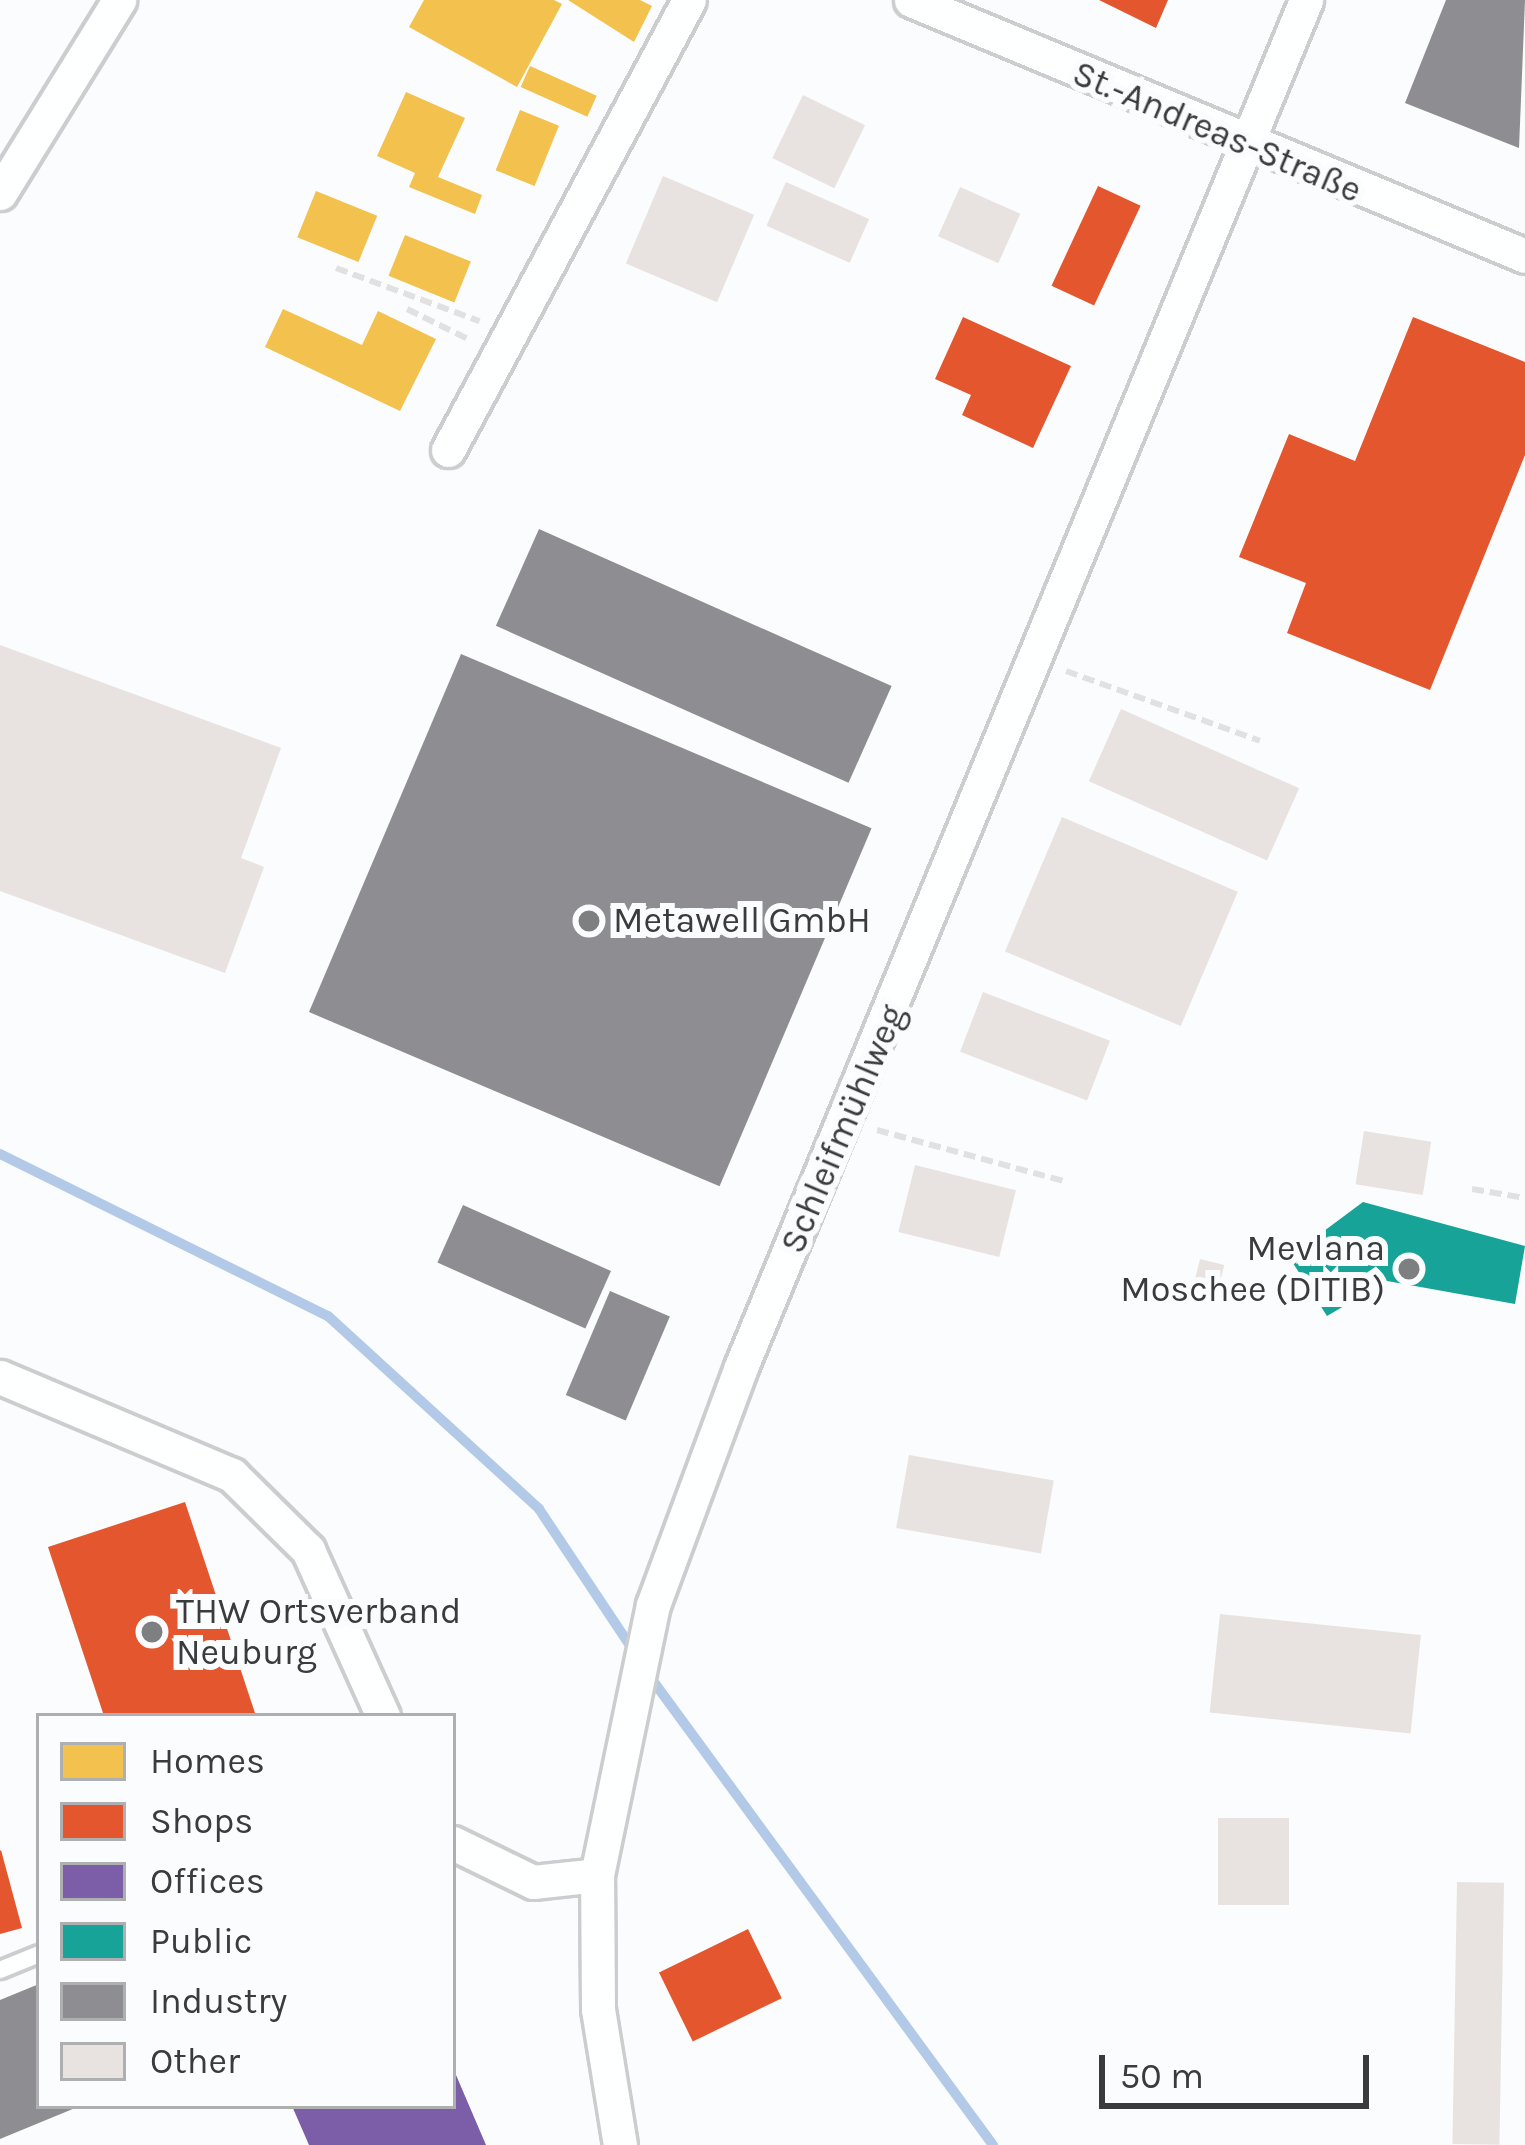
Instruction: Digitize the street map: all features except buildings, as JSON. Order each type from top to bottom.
[{"type":"street","points":[[0,193],[119,0]]},
{"type":"street","points":[[448,450],[689,0]]},
{"type":"street","name":"St.-Andreas-Straße","points":[[911,0],[1242,146],[1525,256]]},
{"type":"street","name":"Schleifmühlweg","points":[[620,2145],[598,2009],[598,1875],[623,1725],[653,1605],[1242,146],[1306,0]]},
{"type":"street","points":[[0,1377],[232,1475],[308,1550],[382,1713]]},
{"type":"street","points":[[456,1844],[533,1882],[598,1875]]},
{"type":"lane","points":[[0,1970],[36,1955]]},
{"type":"path","points":[[336,268],[505,344]]},
{"type":"path","points":[[407,309],[505,344]]},
{"type":"path","points":[[1035,659],[1260,741]]},
{"type":"path","points":[[848,1122],[1064,1181]]},
{"type":"path","points":[[1472,1189],[1525,1198]]},
{"type":"waterway","points":[[0,1154],[328,1316],[539,1509],[635,1653]]},
{"type":"waterway","points":[[648,1674],[993,2145]]},
{"type":"place","name":"Metawell GmbH","points":[[589,921]]},
{"type":"place","name":"Mevlana Moschee (DITIB)","points":[[1409,1269]]},
{"type":"place","name":"THW Ortsverband Neuburg","points":[[152,1632]]}]
